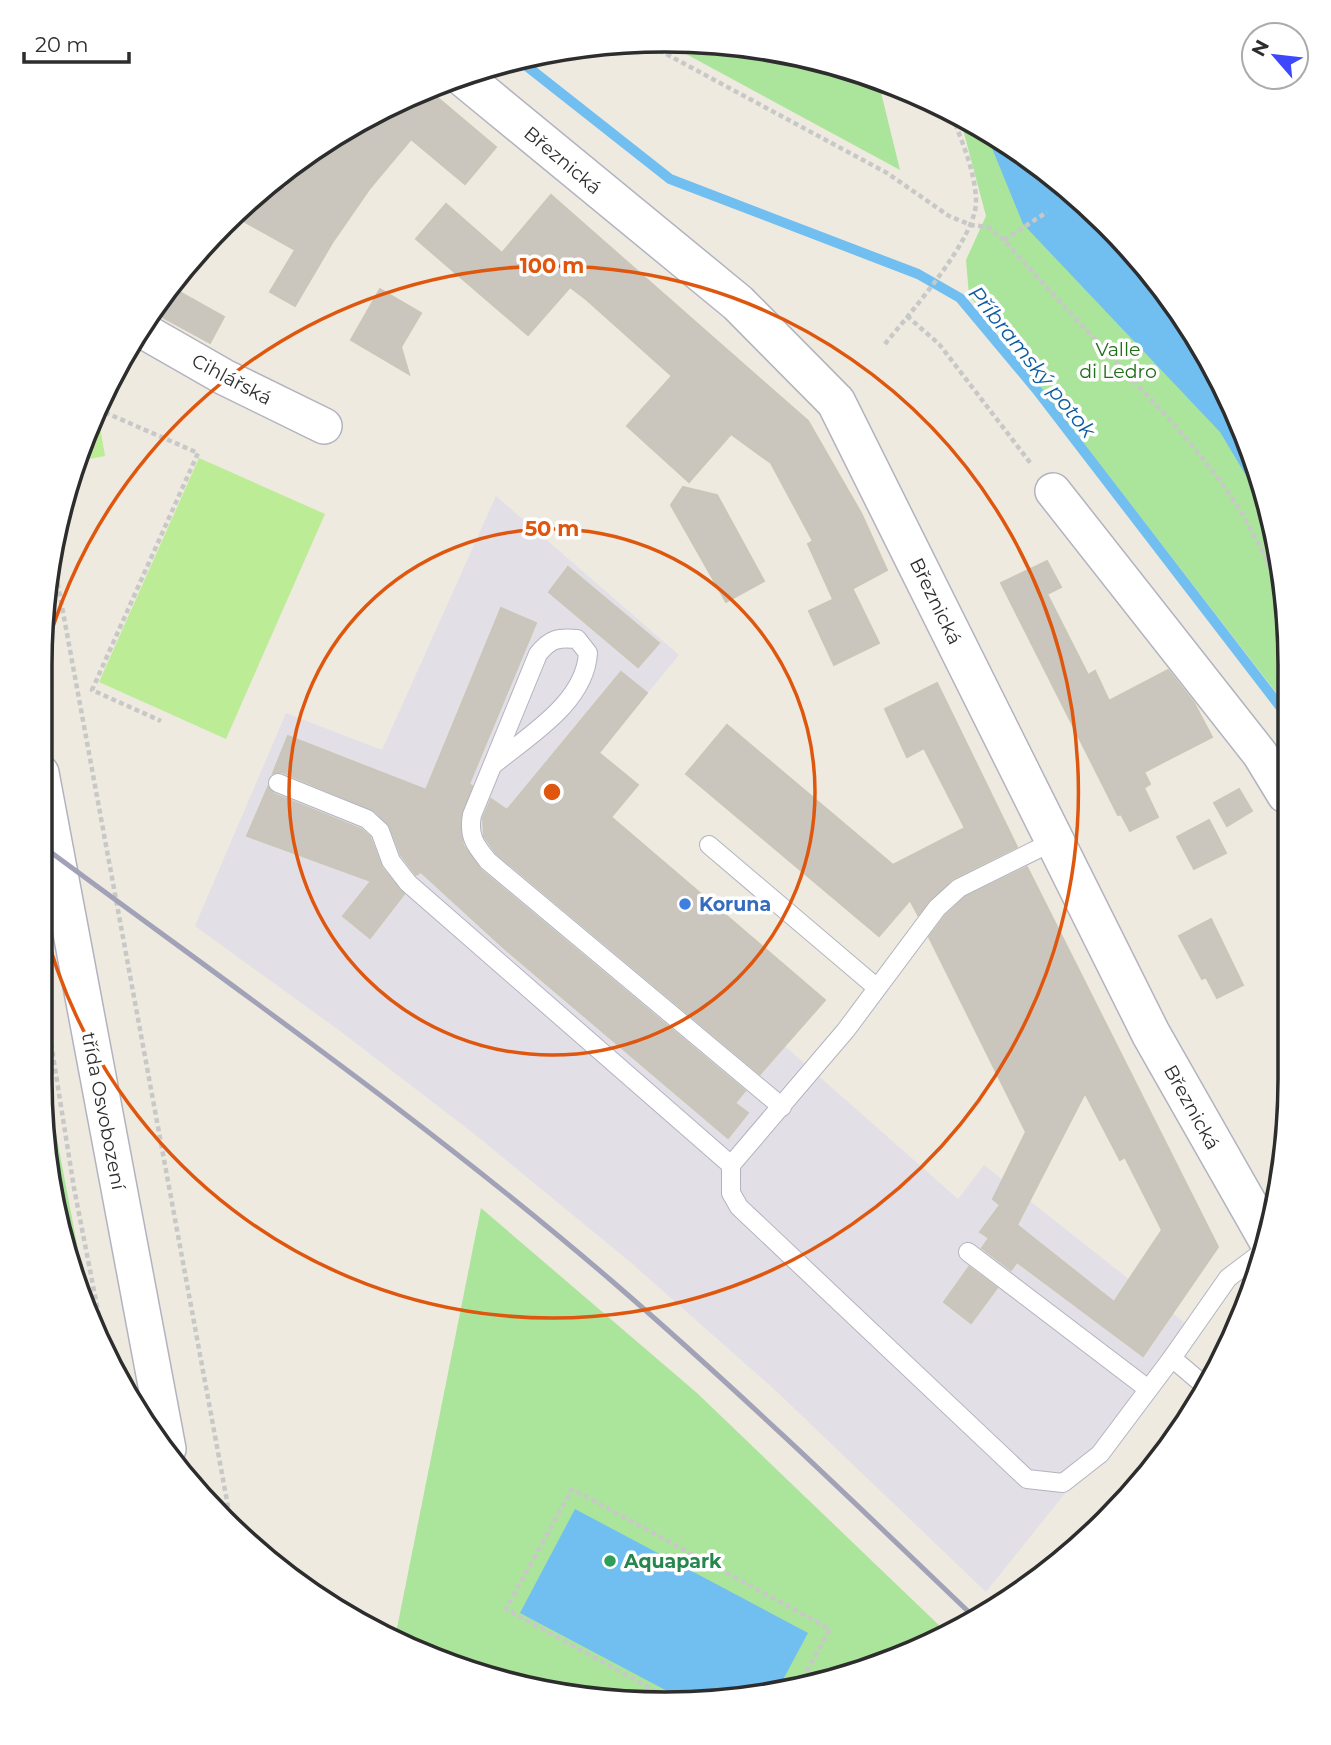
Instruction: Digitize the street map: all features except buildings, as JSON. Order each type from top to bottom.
[{"type":"street","name":"Březnická","points":[[471,84],[738,303],[836,402],[1151,1034],[1261,1226]]},
{"type":"street","name":"Cihlářská","points":[[150,335],[224,377],[324,426]]},
{"type":"street","points":[[1052,491],[1260,754],[1278,784]]},
{"type":"street","name":"třída Osvobození","points":[[52,832],[164,1431]]},
{"type":"lane","points":[[493,765],[552,718],[577,688],[587,668],[588,653],[576,639],[559,637],[547,642],[538,654],[472,815],[468,831],[475,846],[488,861],[782,1107]]},
{"type":"lane","points":[[278,783],[367,819],[380,831],[391,861],[408,883],[731,1165]]},
{"type":"lane","points":[[1054,841],[959,888],[937,908],[846,1030],[731,1165],[731,1193],[739,1207],[1027,1479],[1063,1483],[1100,1454],[1228,1278],[1251,1261]]},
{"type":"lane","points":[[709,845],[876,987]]},
{"type":"lane","points":[[968,1252],[1148,1389]]},
{"type":"lane","points":[[1172,1358],[1199,1381]]},
{"type":"path","points":[[663,52],[887,173],[949,216],[971,225],[988,227],[1004,240],[1220,478],[1250,523],[1270,563]]},
{"type":"path","points":[[885,344],[953,255],[971,225],[976,202],[971,169],[956,126]]},
{"type":"path","points":[[1004,240],[1047,212]]},
{"type":"path","points":[[907,316],[939,344],[1052,491]]},
{"type":"path","points":[[107,413],[198,453],[92,690],[161,721]]},
{"type":"path","points":[[58,585],[229,1509]]},
{"type":"path","points":[[52,1047],[74,1188],[100,1315]]},
{"type":"path","points":[[657,1692],[506,1609],[572,1489],[830,1629],[804,1677]]},
{"type":"shaded area","points":[[496,496],[679,655],[533,832],[788,1049],[958,1199],[984,1165],[1195,1331],[986,1592],[775,1390],[629,1261],[473,1133],[340,1031],[195,926],[286,713],[382,750]]},
{"type":"green space","points":[[684,53],[785,64],[824,73],[881,92],[900,170]]},
{"type":"green space","name":"Valle di Ledro","points":[[963,130],[1039,179],[1099,232],[1152,292],[1196,359],[1232,431],[1258,507],[1273,585],[1277,625],[1278,695],[969,295],[966,260],[986,216]]},
{"type":"green space","points":[[100,428],[105,456],[88,459]]},
{"type":"green space","points":[[199,458],[325,514],[226,739],[99,682]]},
{"type":"green space","points":[[55,1126],[80,1261],[64,1199]]},
{"type":"green space","points":[[481,1208],[697,1393],[941,1627],[900,1646],[824,1672],[746,1687],[666,1692],[625,1691],[546,1681],[468,1660],[397,1630]]},
{"type":"water","points":[[992,147],[1039,179],[1070,205],[1099,232],[1152,292],[1196,359],[1215,394],[1251,483],[1220,432],[1023,224]]},
{"type":"water","name":"Aquapark","points":[[575,1509],[808,1633],[782,1681],[706,1691],[669,1692],[520,1613]]},
{"type":"waterway","name":"Příbramský potok","points":[[529,68],[670,179],[918,274],[960,298],[1036,389],[1278,704]]},
{"type":"railway","points":[[52,853],[403,1112],[544,1224],[706,1364],[969,1612]]},
{"type":"place","name":"Koruna","points":[[685,904]]},
{"type":"place","name":"Aquapark","points":[[610,1561]]}]
